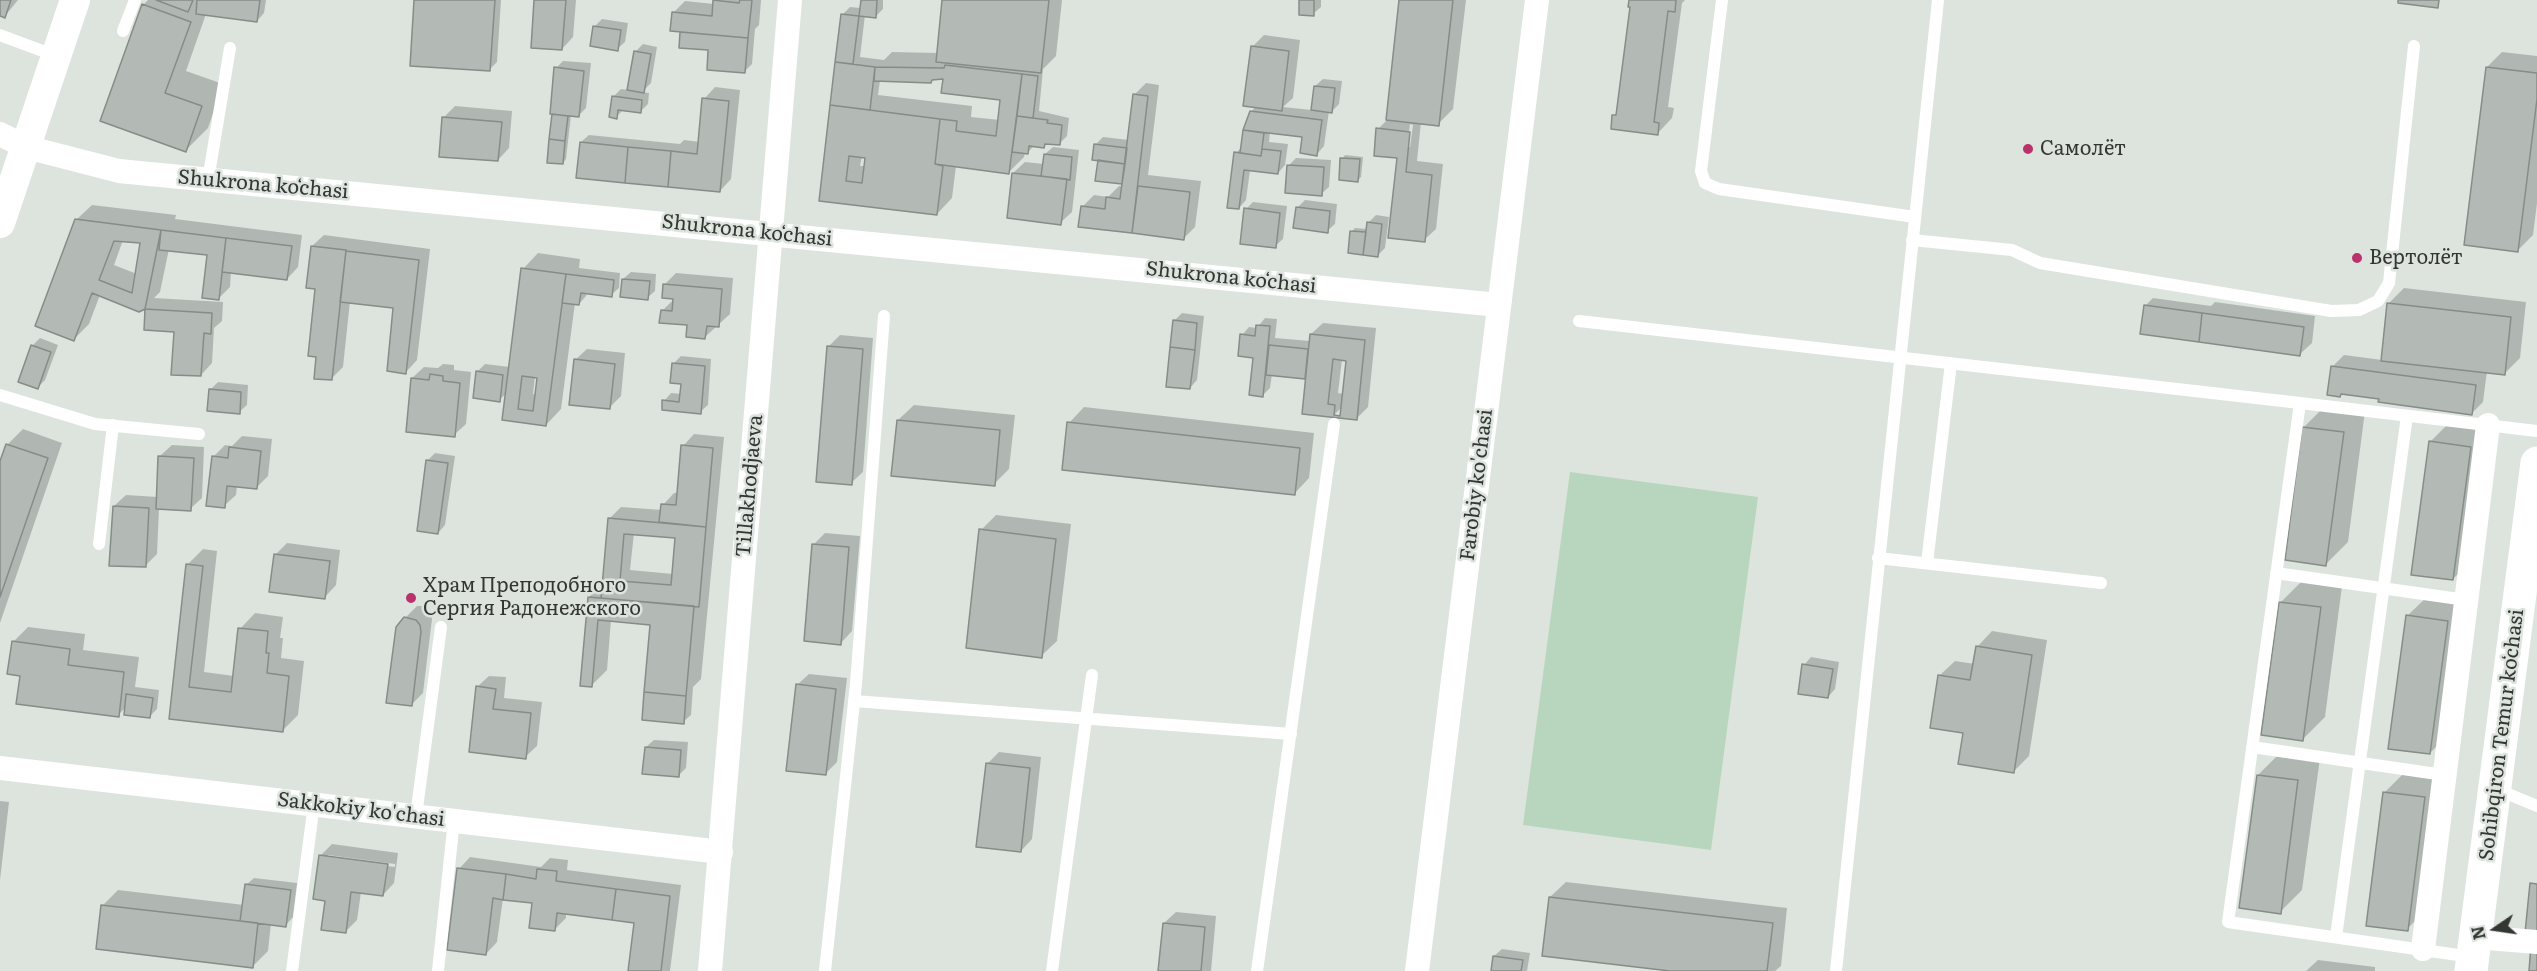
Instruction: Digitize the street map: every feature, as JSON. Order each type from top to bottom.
[{"type":"main road","name":"Sohibqiron Temur koʻchasi","points":[[2473,955],[2494,788],[2529,590],[2537,463]]},
{"type":"street","points":[[0,223],[13,140],[56,56],[75,0]]},
{"type":"street","name":"Tillakhodjaeva","points":[[710,971],[790,0]]},
{"type":"street","name":"Farobiy ko'chasi","points":[[1417,971],[1537,0]]},
{"type":"street","name":"Shukrona koʻchasi","points":[[13,140],[119,171],[1499,304]]},
{"type":"street","points":[[2423,950],[2488,425]]},
{"type":"street","name":"Sakkokiy ko'chasi","points":[[0,768],[721,852]]},
{"type":"street","points":[[2473,955],[2537,942]]},
{"type":"lane","points":[[123,31],[135,0]]},
{"type":"lane","points":[[1722,0],[1701,171],[1705,183],[1719,189],[1915,217]]},
{"type":"lane","points":[[1836,971],[1938,0]]},
{"type":"lane","points":[[0,35],[56,56]]},
{"type":"lane","points":[[1912,240],[2012,250],[2040,263],[2331,311],[2359,310],[2378,301],[2389,283],[2414,46]]},
{"type":"lane","points":[[208,180],[230,48]]},
{"type":"lane","points":[[825,971],[854,701],[884,316]]},
{"type":"lane","points":[[1579,321],[2537,431]]},
{"type":"lane","points":[[1927,563],[1951,363]]},
{"type":"lane","points":[[0,395],[95,424],[200,434]]},
{"type":"lane","points":[[2300,403],[2228,922],[2473,955]]},
{"type":"lane","points":[[2336,937],[2407,416]]},
{"type":"lane","points":[[1257,971],[1334,424]]},
{"type":"lane","points":[[99,544],[113,425]]},
{"type":"lane","points":[[1878,558],[2101,583]]},
{"type":"lane","points":[[2276,573],[2466,600]]},
{"type":"lane","points":[[416,816],[441,627]]},
{"type":"lane","points":[[1052,971],[1092,675]]},
{"type":"lane","points":[[854,701],[1290,734]]},
{"type":"lane","points":[[2252,747],[2444,775]]},
{"type":"lane","points":[[2494,788],[2537,806]]},
{"type":"lane","points":[[292,971],[314,804]]},
{"type":"lane","points":[[438,971],[454,820]]},
{"type":"green space","points":[[1570,472],[1758,497],[1711,850],[1523,825]]},
{"type":"building","points":[[0,0],[11,0],[5,18],[0,16]]},
{"type":"building","points":[[156,0],[193,0],[188,12]]},
{"type":"building","points":[[197,0],[260,0],[257,22],[196,14]]},
{"type":"building","points":[[414,0],[495,0],[490,71],[410,66]]},
{"type":"building","points":[[534,0],[566,0],[562,50],[531,48]]},
{"type":"building","points":[[713,0],[739,3],[740,0],[752,0],[748,38],[670,31],[672,12],[712,16]]},
{"type":"building","points":[[861,0],[877,0],[876,18],[859,16]]},
{"type":"building","points":[[942,0],[1049,0],[1041,73],[936,62]]},
{"type":"building","points":[[1299,0],[1314,0],[1314,16],[1299,15]]},
{"type":"building","points":[[1399,0],[1453,0],[1439,126],[1386,120]]},
{"type":"building","points":[[1629,0],[1676,0],[1675,12],[1668,11],[1654,122],[1659,123],[1658,135],[1611,129],[1612,115],[1616,115]]},
{"type":"building","points":[[2398,0],[2439,0],[2438,8],[2398,3]]},
{"type":"building","points":[[142,4],[191,22],[165,93],[202,106],[186,152],[100,121]]},
{"type":"building","points":[[841,14],[859,16],[853,64],[835,62]]},
{"type":"building","points":[[593,26],[621,30],[618,51],[590,46]]},
{"type":"building","points":[[680,32],[748,38],[745,73],[707,70],[708,50],[679,48]]},
{"type":"building","points":[[1251,46],[1289,51],[1282,111],[1243,106]]},
{"type":"building","points":[[634,51],[651,54],[644,93],[627,90]]},
{"type":"building","points":[[835,62],[875,67],[870,110],[830,105]]},
{"type":"building","points":[[945,65],[1022,74],[1009,174],[935,164],[940,119],[957,121],[956,131],[996,136],[1000,100],[941,93],[943,79],[932,80],[931,83],[874,81],[875,67],[944,68]]},
{"type":"building","points":[[554,67],[584,71],[579,117],[550,114]]},
{"type":"building","points":[[2486,67],[2537,73],[2537,99],[2518,252],[2464,245]]},
{"type":"building","points":[[1022,74],[1038,76],[1033,118],[1017,116]]},
{"type":"building","points":[[1314,86],[1335,88],[1332,113],[1311,110]]},
{"type":"building","points":[[1133,94],[1148,96],[1132,233],[1078,227],[1081,206],[1105,209],[1106,197],[1120,199]]},
{"type":"building","points":[[612,96],[642,100],[641,113],[618,110],[617,119],[609,117]]},
{"type":"building","points":[[702,98],[729,101],[720,192],[668,187],[671,151],[697,154]]},
{"type":"building","points":[[830,105],[940,119],[935,164],[943,166],[937,215],[819,201]],"holes":[[[849,156],[865,158],[862,183],[846,181]]]},
{"type":"building","points":[[1250,111],[1322,120],[1317,156],[1300,153],[1302,137],[1243,130]]},
{"type":"building","points":[[552,114],[568,116],[565,141],[549,139]]},
{"type":"building","points":[[1017,116],[1048,120],[1047,123],[1062,125],[1060,145],[1045,144],[1044,148],[1029,146],[1028,154],[1012,152]]},
{"type":"building","points":[[442,117],[502,122],[498,161],[439,157]]},
{"type":"building","points":[[1376,128],[1410,132],[1406,172],[1432,175],[1425,242],[1388,238],[1397,158],[1374,156]]},
{"type":"building","points":[[1243,130],[1264,133],[1261,156],[1240,153]]},
{"type":"building","points":[[549,139],[565,141],[563,164],[547,163]]},
{"type":"building","points":[[580,142],[628,147],[625,183],[576,178]]},
{"type":"building","points":[[1094,144],[1127,148],[1125,164],[1092,160]]},
{"type":"building","points":[[628,147],[671,151],[668,187],[625,183]]},
{"type":"building","points":[[1262,149],[1281,151],[1278,174],[1244,170],[1239,209],[1227,208],[1234,152],[1261,156]]},
{"type":"building","points":[[1044,154],[1072,157],[1070,180],[1041,176]]},
{"type":"building","points":[[1340,158],[1360,159],[1358,182],[1339,180]]},
{"type":"building","points":[[1098,160],[1125,164],[1122,184],[1095,181]]},
{"type":"building","points":[[1287,165],[1324,167],[1322,196],[1285,193]]},
{"type":"building","points":[[1012,173],[1067,179],[1061,225],[1007,218]]},
{"type":"building","points":[[1138,186],[1190,192],[1184,240],[1132,233]]},
{"type":"building","points":[[1296,207],[1330,211],[1328,233],[1293,228]]},
{"type":"building","points":[[1244,208],[1280,213],[1276,248],[1240,244]]},
{"type":"building","points":[[75,219],[161,230],[145,309],[139,312],[92,293],[74,341],[35,326]],"holes":[[[114,241],[140,243],[132,293],[99,280]]]},
{"type":"building","points":[[1367,222],[1382,224],[1378,257],[1363,255]]},
{"type":"building","points":[[161,230],[226,238],[219,300],[202,298],[207,255],[159,250]]},
{"type":"building","points":[[1350,231],[1366,232],[1363,255],[1348,253]]},
{"type":"building","points":[[226,238],[292,246],[287,280],[222,272]]},
{"type":"building","points":[[311,246],[346,250],[332,380],[314,379],[316,357],[308,356],[315,289],[306,288]]},
{"type":"building","points":[[346,251],[419,260],[406,374],[387,371],[393,308],[340,302]]},
{"type":"building","points":[[521,268],[566,274],[546,426],[502,420]],"holes":[[[522,376],[537,378],[533,411],[518,409]]]},
{"type":"building","points":[[566,274],[614,280],[612,297],[581,293],[579,305],[562,303]]},
{"type":"building","points":[[622,279],[650,281],[648,300],[620,297]]},
{"type":"building","points":[[663,284],[722,289],[719,327],[707,326],[705,339],[686,337],[687,325],[659,323],[661,310],[672,311],[673,299],[662,298]]},
{"type":"building","points":[[2387,303],[2511,317],[2505,375],[2381,361]]},
{"type":"building","points":[[2144,305],[2202,313],[2199,342],[2140,334]]},
{"type":"building","points":[[145,309],[212,313],[211,334],[204,333],[201,376],[171,375],[174,332],[144,330]]},
{"type":"building","points":[[2202,313],[2304,327],[2300,356],[2199,342]]},
{"type":"building","points":[[1173,320],[1197,323],[1195,350],[1170,347]]},
{"type":"building","points":[[1256,325],[1270,326],[1263,397],[1249,395],[1253,358],[1238,356],[1240,334],[1255,336]]},
{"type":"building","points":[[1310,334],[1365,340],[1357,420],[1302,414]],"holes":[[[1333,359],[1346,361],[1340,416],[1334,415],[1335,405],[1328,404]]]},
{"type":"building","points":[[31,345],[51,352],[38,389],[18,382]]},
{"type":"building","points":[[1269,345],[1308,349],[1305,379],[1266,375]]},
{"type":"building","points":[[827,346],[863,349],[852,485],[816,482]]},
{"type":"building","points":[[1170,347],[1195,350],[1190,389],[1166,387]]},
{"type":"building","points":[[574,359],[615,364],[610,409],[569,405]]},
{"type":"building","points":[[672,363],[705,366],[701,414],[662,410],[662,400],[679,402],[681,384],[670,383]]},
{"type":"building","points":[[2331,366],[2476,385],[2472,415],[2378,402],[2379,399],[2341,394],[2340,397],[2327,395]]},
{"type":"building","points":[[476,371],[503,375],[500,402],[473,398]]},
{"type":"building","points":[[430,374],[443,376],[443,381],[460,383],[455,437],[406,432],[411,378],[429,380]]},
{"type":"building","points":[[209,389],[241,392],[240,414],[207,411]]},
{"type":"building","points":[[897,420],[1000,430],[995,486],[891,476]]},
{"type":"building","points":[[1067,422],[1300,448],[1295,495],[1062,470]]},
{"type":"building","points":[[2302,427],[2344,432],[2326,566],[2285,560]]},
{"type":"building","points":[[2429,441],[2471,447],[2453,580],[2411,575]]},
{"type":"building","points":[[6,444],[48,458],[0,597],[0,461]]},
{"type":"building","points":[[681,445],[713,448],[706,527],[659,522],[661,504],[676,505]]},
{"type":"building","points":[[229,447],[261,451],[257,489],[227,486],[225,508],[206,506],[212,456],[228,458]]},
{"type":"building","points":[[158,456],[194,458],[191,511],[156,509]]},
{"type":"building","points":[[426,460],[448,463],[438,534],[417,531]]},
{"type":"building","points":[[113,506],[149,508],[146,567],[109,566]]},
{"type":"building","points":[[608,518],[706,527],[699,607],[601,598]],"holes":[[[624,534],[675,538],[671,585],[620,581]]]},
{"type":"building","points":[[979,529],[1056,539],[1042,658],[966,648]]},
{"type":"building","points":[[812,544],[849,547],[841,645],[804,641]]},
{"type":"building","points":[[274,554],[330,561],[325,599],[269,592]]},
{"type":"building","points":[[186,564],[203,566],[189,687],[231,692],[238,628],[268,631],[267,673],[289,676],[283,732],[169,719]]},
{"type":"building","points":[[588,597],[694,606],[686,696],[644,692],[650,625],[598,620],[592,687],[580,686]]},
{"type":"building","points":[[2279,602],[2321,607],[2303,741],[2261,735]]},
{"type":"building","points":[[2406,615],[2448,621],[2430,754],[2388,749]]},
{"type":"building","points":[[404,617],[416,620],[421,632],[412,706],[386,703],[396,627]]},
{"type":"building","points":[[12,641],[70,649],[68,665],[124,672],[119,717],[16,704],[20,676],[7,674]]},
{"type":"building","points":[[1976,646],[2032,655],[2014,773],[1958,764],[1963,733],[1930,728],[1938,675],[1970,680]]},
{"type":"building","points":[[1802,664],[1833,669],[1828,698],[1798,694]]},
{"type":"building","points":[[796,684],[836,689],[826,775],[786,771]]},
{"type":"building","points":[[476,686],[496,689],[493,709],[531,713],[526,759],[469,752]]},
{"type":"building","points":[[644,692],[686,696],[684,724],[642,720]]},
{"type":"building","points":[[126,694],[153,698],[150,718],[124,715]]},
{"type":"building","points":[[645,747],[681,750],[679,777],[642,774]]},
{"type":"building","points":[[986,763],[1030,768],[1021,852],[976,847]]},
{"type":"building","points":[[2257,775],[2298,780],[2281,914],[2239,908]]},
{"type":"building","points":[[2383,792],[2425,797],[2408,931],[2366,926]]},
{"type":"building","points":[[319,855],[388,864],[383,896],[351,892],[346,933],[321,930],[325,901],[313,899]]},
{"type":"building","points":[[457,868],[506,874],[503,900],[493,898],[486,955],[447,950]]},
{"type":"building","points":[[537,869],[557,871],[556,881],[616,889],[612,920],[557,913],[555,931],[529,928],[532,903],[503,900],[506,874],[536,879]]},
{"type":"building","points":[[2530,883],[2537,884],[2537,934],[2525,933]]},
{"type":"building","points":[[245,884],[291,890],[286,927],[240,921]]},
{"type":"building","points":[[616,889],[670,896],[661,971],[628,971],[634,923],[612,920]]},
{"type":"building","points":[[1549,897],[1773,923],[1767,971],[1670,971],[1542,956]]},
{"type":"building","points":[[101,905],[258,923],[253,968],[96,949]]},
{"type":"building","points":[[1163,923],[1205,927],[1201,971],[1158,971]]},
{"type":"building","points":[[2531,944],[2537,944],[2537,971],[2529,971]]},
{"type":"building","points":[[1493,956],[1523,960],[1521,971],[1491,971]]},
{"type":"place","name":"Самолёт","points":[[2028,149]]},
{"type":"place","name":"Вертолёт","points":[[2357,258]]},
{"type":"place","name":"Храм Преподобного Сергия Радонежского","points":[[411,598]]}]
